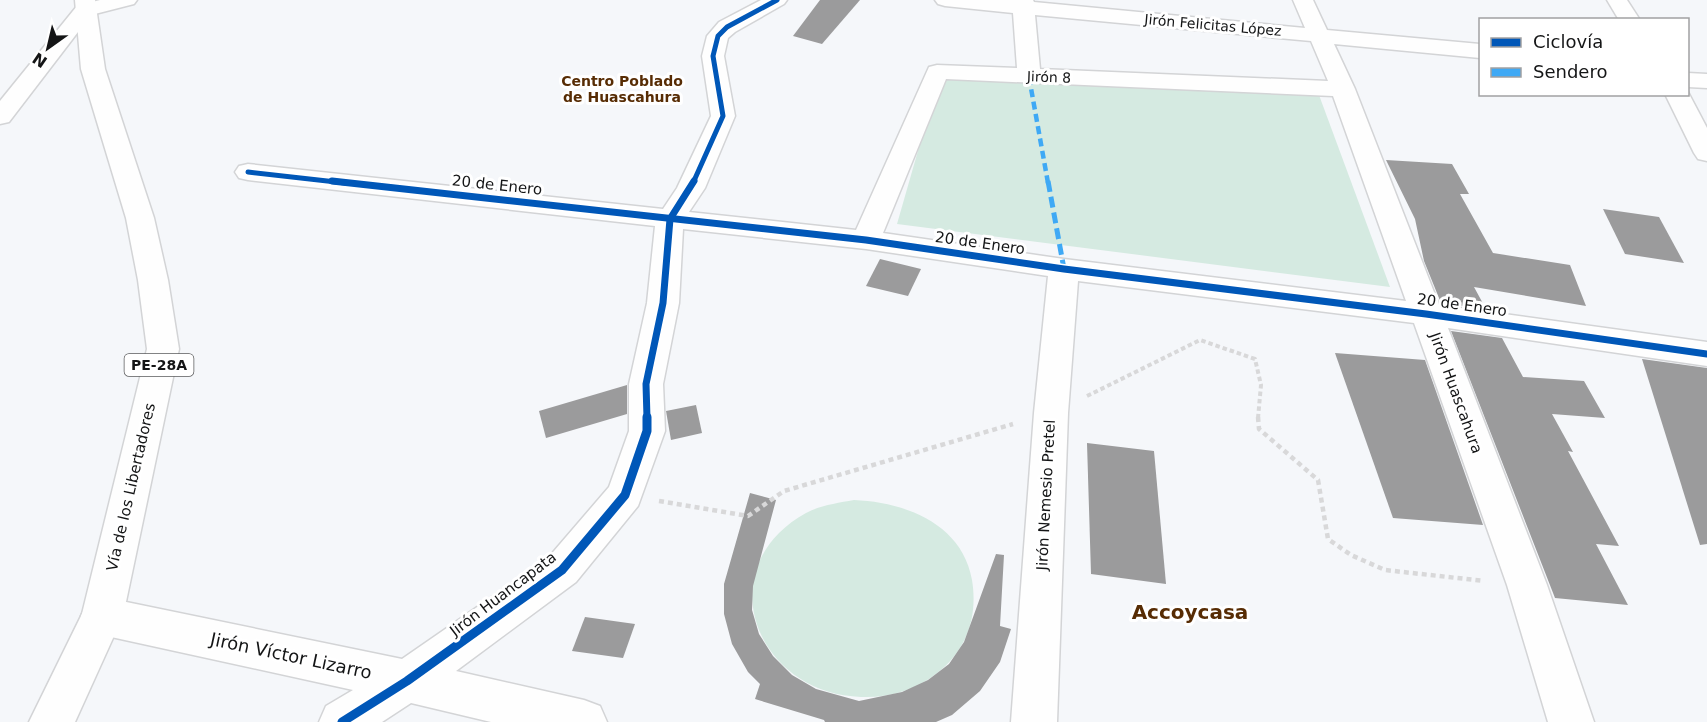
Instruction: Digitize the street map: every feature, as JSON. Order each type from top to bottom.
[{"type":"main road","points":[[0,117],[85,5],[127,0]]},
{"type":"main road","name":"Jirón Huancapata","points":[[342,722],[407,681],[562,570],[626,495],[647,431],[646,384],[663,303],[670,219],[691,188],[723,116],[713,56],[718,36],[741,17],[777,0]]},
{"type":"main road","name":"Jirón Felicitas López","points":[[945,0],[1023,4],[1479,51]]},
{"type":"main road","name":"Jirón Huascahura","points":[[1303,0],[1343,89],[1527,585],[1571,722]]},
{"type":"main road","points":[[1617,0],[1629,18]]},
{"type":"main road","points":[[1023,4],[1029,77]]},
{"type":"main road","name":"Vía de los Libertadores","points":[[52,722],[102,616],[163,349],[153,280],[140,218],[93,69],[85,5]]},
{"type":"main road","points":[[9,75],[36,71]]},
{"type":"main road","name":"Jirón 8","points":[[866,240],[937,72],[1343,89]]},
{"type":"main road","points":[[1689,80],[1707,81]]},
{"type":"main road","points":[[1678,96],[1707,153]]},
{"type":"main road","name":"20 de Enero","points":[[248,172],[866,240],[1064,269],[1426,314],[1707,354]]},
{"type":"main road","name":"Jirón Nemesio Pretel","points":[[1034,722],[1050,414],[1064,269]]},
{"type":"main road","name":"Jirón Víctor Lizarro","points":[[102,616],[407,681],[584,722]]},
{"type":"path","points":[[626,495],[748,516],[784,491],[1050,414],[1200,340],[1255,359],[1261,385],[1259,429],[1318,480],[1328,538],[1350,555],[1385,570],[1527,585]]},
{"type":"green space","points":[[940,74],[1319,95],[1390,287],[897,224]]},
{"type":"green space","points":[[854,500],[892,505],[928,519],[956,544],[966,560],[972,580],[971,619],[963,643],[956,654],[929,679],[902,692],[882,696],[861,697],[824,690],[794,675],[771,652],[757,624],[752,595],[758,565],[776,537],[812,510]]},
{"type":"building","points":[[820,0],[860,0],[822,44],[793,36]]},
{"type":"building","points":[[1386,160],[1452,164],[1469,194],[1460,194],[1493,253],[1570,265],[1586,306],[1474,287],[1486,309],[1441,303],[1424,261],[1415,219]]},
{"type":"building","points":[[1603,209],[1659,217],[1684,263],[1625,254]]},
{"type":"building","points":[[880,259],[921,269],[908,296],[866,286]]},
{"type":"building","points":[[1451,331],[1502,338],[1523,377],[1584,381],[1605,418],[1552,414],[1573,452],[1568,451],[1619,546],[1596,544],[1628,605],[1555,598]]},
{"type":"building","points":[[1335,353],[1425,360],[1483,525],[1393,518]]},
{"type":"building","points":[[1642,359],[1707,368],[1707,544],[1700,545]]},
{"type":"building","points":[[627,385],[627,414],[546,438],[539,411]]},
{"type":"building","points":[[696,405],[702,433],[671,440],[666,411]]},
{"type":"building","points":[[1087,443],[1154,451],[1166,584],[1091,574]]},
{"type":"building","points":[[750,493],[776,500],[753,586],[752,610],[759,634],[773,656],[792,675],[816,689],[859,701],[902,692],[928,680],[949,664],[964,642],[996,554],[1004,555],[1000,626],[1011,629],[1000,662],[980,691],[952,715],[936,722],[825,722],[755,699],[760,684],[748,672],[732,644],[724,614],[724,584]]},
{"type":"building","points":[[585,617],[635,624],[623,658],[572,651]]},
{"type":"marked path","points":[[1029,77],[1064,269]]},
{"type":"cycle path","points":[[342,722],[407,681],[562,570],[625,495],[647,431],[646,384],[663,303],[670,219],[691,188],[723,116],[713,56],[714,45],[718,36],[727,27],[777,0]]},
{"type":"cycle path","points":[[248,172],[866,240],[1064,269],[1426,314],[1707,354]]},
{"type":"district","name":"Centro Poblado de Huascahura","points":[[622,90]]},
{"type":"district","name":"Accoycasa","points":[[1190,612]]}]
